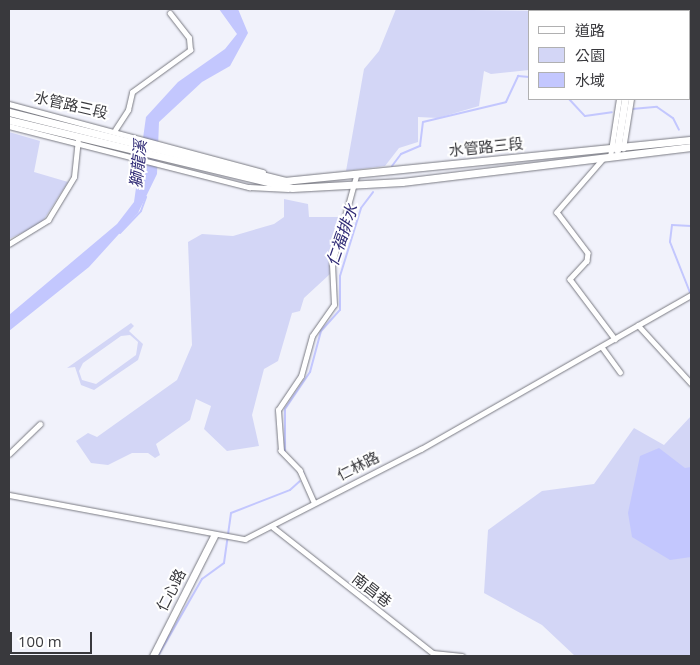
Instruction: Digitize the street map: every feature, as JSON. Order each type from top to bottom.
[{"type":"main road","points":[[613,156],[617,147],[625,100]]},
{"type":"main road","name":"水管路三段","points":[[9,112],[88,127],[124,144]]},
{"type":"main road","name":"水管路三段","points":[[9,120],[79,140],[124,144]]},
{"type":"main road","name":"水管路三段","points":[[174,157],[285,181],[356,176],[691,140]]},
{"type":"main road","points":[[124,144],[174,157]]},
{"type":"main road","name":"水管路三段","points":[[174,157],[292,188],[354,186],[691,147]]},
{"type":"main road","name":"仁心路","points":[[153,656],[217,537]]},
{"type":"street","points":[[115,130],[128,110],[132,92],[190,50],[189,38],[170,14]]},
{"type":"street","points":[[617,147],[619,100]]},
{"type":"street","points":[[617,147],[631,100]]},
{"type":"street","name":"水管路三段","points":[[9,104],[88,127],[115,130],[124,144]]},
{"type":"street","name":"水管路三段","points":[[9,126],[79,140]]},
{"type":"street","points":[[9,244],[48,220],[74,177],[79,140],[88,127]]},
{"type":"street","points":[[124,144],[174,157]]},
{"type":"street","points":[[613,156],[556,212],[588,252],[587,260],[570,279],[615,339]]},
{"type":"street","points":[[314,502],[300,471],[281,451],[278,410],[301,376],[312,336],[334,305],[332,264],[356,176]]},
{"type":"street","name":"仁林路","points":[[9,495],[217,537],[245,539],[273,527],[314,502],[602,347],[691,295]]},
{"type":"street","points":[[638,325],[691,383]]},
{"type":"street","points":[[602,347],[620,372]]},
{"type":"street","points":[[9,454],[40,424]]},
{"type":"street","name":"南昌巷","points":[[273,527],[433,653],[462,656]]},
{"type":"green space","points":[[396,9],[528,11],[528,70],[491,74],[484,71],[479,106],[438,118],[418,117],[418,142],[399,148],[385,166],[346,171],[364,69],[379,51]]},
{"type":"green space","points":[[9,132],[40,141],[34,172],[68,182],[41,224],[9,239]]},
{"type":"green space","points":[[284,199],[308,204],[309,217],[338,217],[342,227],[329,259],[330,274],[304,298],[300,311],[292,313],[278,361],[264,369],[252,415],[259,446],[227,451],[204,429],[211,406],[196,399],[190,420],[156,444],[160,455],[155,458],[148,453],[132,453],[108,465],[91,463],[76,441],[88,433],[97,437],[177,380],[192,345],[188,242],[202,234],[233,236],[274,224],[284,217]]},
{"type":"green space","points":[[131,323],[134,326],[129,331],[143,344],[138,360],[94,390],[81,385],[75,367],[67,368]],"holes":[[[130,335],[138,342],[136,355],[96,384],[82,380],[79,371],[83,363],[121,336]]]},
{"type":"green space","points":[[691,416],[691,656],[575,656],[542,625],[484,593],[488,530],[542,491],[594,484],[634,428],[664,445]]},
{"type":"water","name":"獅龍溪","points":[[219,9],[238,9],[248,33],[230,66],[202,82],[159,122],[157,174],[138,213],[89,267],[9,331],[9,315],[117,224],[134,202],[146,117],[178,82],[225,49],[237,34]]},
{"type":"water","points":[[659,448],[685,468],[691,467],[691,557],[670,560],[632,537],[628,513],[640,456]]},
{"type":"waterway","name":"仁福排水","points":[[392,166],[401,154],[420,146],[423,122],[506,102],[518,76],[528,77]]},
{"type":"waterway","name":"仁福排水","points":[[570,100],[585,116],[612,112]]},
{"type":"waterway","name":"仁福排水","points":[[632,109],[657,107],[673,118],[679,130]]},
{"type":"waterway","name":"仁福排水","points":[[285,453],[285,409],[310,372],[321,331],[340,310],[340,276],[361,208],[373,192]]},
{"type":"waterway","name":"獅龍溪","points":[[120,233],[141,211],[146,197]]},
{"type":"waterway","name":"仁福排水","points":[[691,226],[672,225],[670,242],[691,295]]},
{"type":"waterway","name":"仁福排水","points":[[292,460],[304,474]]},
{"type":"waterway","name":"仁福排水","points":[[158,656],[202,579],[224,563],[231,513],[290,490],[300,481]]}]
